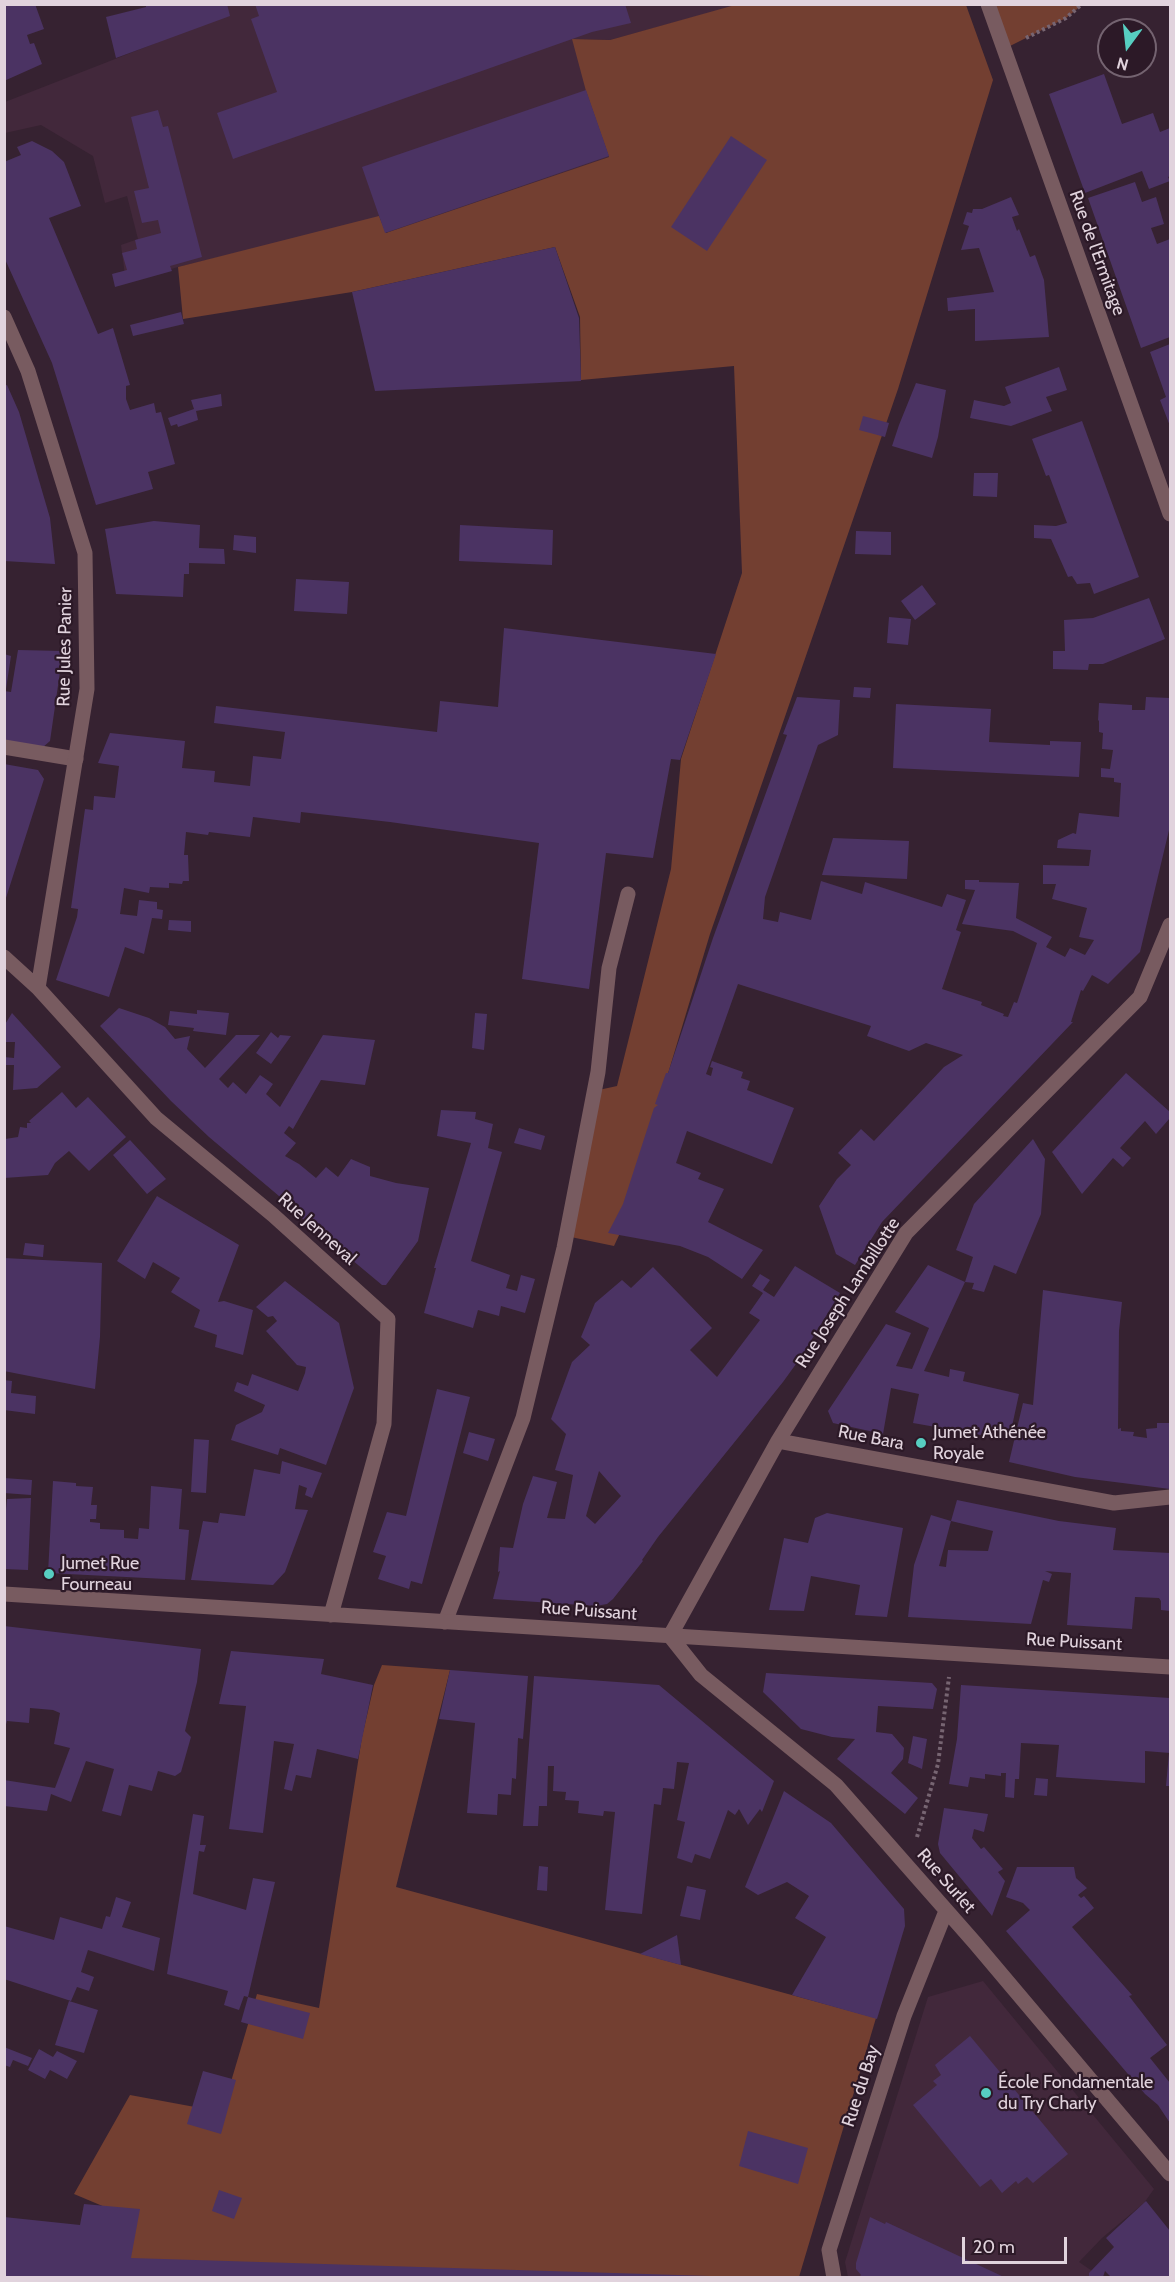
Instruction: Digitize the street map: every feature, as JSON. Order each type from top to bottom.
[{"type":"street","name":"Rue de l'Ermitage","points":[[988,4],[1170,514]]},
{"type":"street","name":"Rue Jules Panier","points":[[4,317],[28,370],[85,554],[87,689],[38,988]]},
{"type":"street","points":[[4,747],[76,759]]},
{"type":"street","points":[[445,1622],[523,1418],[564,1248],[598,1072],[609,968],[628,894]]},
{"type":"street","name":"Rue Joseph Lambillotte","points":[[670,1636],[778,1441],[906,1233],[1140,997],[1170,925]]},
{"type":"street","name":"Rue Jenneval","points":[[4,957],[38,988],[156,1118],[273,1215],[388,1319],[384,1424],[332,1615]]},
{"type":"street","name":"Rue Bara","points":[[778,1441],[1114,1503],[1170,1497]]},
{"type":"street","name":"Rue Puissant","points":[[4,1594],[1170,1667]]},
{"type":"street","name":"Rue Surlet","points":[[670,1636],[701,1675],[836,1785],[1170,2174]]},
{"type":"street","name":"Rue du Bay","points":[[830,2274],[830,2250],[904,2016],[946,1911]]},
{"type":"path","points":[[1004,49],[1066,18],[1082,4]]},
{"type":"path","points":[[908,1867],[938,1764],[952,1654]]},
{"type":"shaded area","points":[[146,5],[738,5],[610,40],[573,39],[609,157],[389,235],[381,218],[178,267],[126,283],[121,245],[138,239],[127,196],[105,203],[93,156],[41,125],[5,133],[5,102],[156,43]]},
{"type":"shaded area","points":[[735,5],[966,5],[993,80],[898,389],[710,934],[620,1233],[614,1246],[566,1236],[594,1091],[617,1086],[671,869],[681,759],[742,573],[734,366],[581,380],[580,317],[555,247],[352,292],[183,319],[178,267],[379,216],[386,233],[609,157],[586,91],[572,39],[610,40]]},
{"type":"shaded area","points":[[987,5],[1082,5],[1066,18],[1004,49]]},
{"type":"shaded area","points":[[382,1665],[450,1670],[396,1887],[876,2018],[799,2277],[429,2278],[128,2261],[131,2218],[74,2194],[130,2095],[222,2112],[257,1994],[319,2008],[362,1737],[374,1685]]},
{"type":"shaded area","name":"École Fondamentale du Try Charly","points":[[983,1981],[1154,2189],[1144,2203],[1102,2238],[1079,2262],[1101,2277],[848,2277],[845,2262],[928,1997]]},
{"type":"building","points":[[4,4],[35,4],[44,29],[27,35],[30,44],[34,43],[42,64],[4,81]]},
{"type":"building","points":[[146,4],[227,4],[230,16],[116,58],[106,17],[146,7]]},
{"type":"building","points":[[255,4],[625,4],[631,23],[592,32],[233,159],[217,113],[277,92],[251,19],[259,16]]},
{"type":"building","points":[[1097,77],[1105,78],[1122,124],[1153,113],[1160,132],[1170,128],[1170,176],[1168,177],[1170,181],[1149,189],[1142,171],[1085,193],[1049,94]]},
{"type":"building","points":[[586,90],[609,156],[385,233],[362,167]]},
{"type":"building","points":[[158,110],[163,127],[168,126],[202,257],[170,266],[172,271],[115,287],[112,274],[127,270],[122,253],[137,249],[135,240],[161,233],[158,220],[142,223],[134,191],[149,188],[131,117]]},
{"type":"building","points":[[731,136],[767,160],[707,251],[671,227]]},
{"type":"building","points":[[32,141],[52,151],[64,162],[81,206],[49,218],[98,334],[113,328],[130,385],[126,386],[126,399],[130,410],[154,403],[156,413],[161,412],[175,464],[148,472],[153,489],[96,505],[52,363],[4,257],[4,162],[21,155],[17,147]]},
{"type":"building","points":[[1135,182],[1142,202],[1156,197],[1164,224],[1151,228],[1157,244],[1170,239],[1170,337],[1141,348],[1088,198]]},
{"type":"building","points":[[1011,197],[1019,215],[1012,217],[1017,231],[1019,229],[1030,257],[1035,255],[1044,280],[1049,337],[975,341],[975,309],[948,311],[947,298],[994,292],[979,248],[961,250],[969,226],[963,224],[967,212],[972,213],[973,209],[982,209]]},
{"type":"building","points":[[555,247],[579,318],[581,381],[375,391],[352,292]]},
{"type":"building","points":[[181,312],[184,324],[133,336],[130,325]]},
{"type":"building","points":[[1170,344],[1170,426],[1160,400],[1166,397],[1150,352]]},
{"type":"building","points":[[1059,367],[1067,390],[1046,397],[1052,411],[1011,426],[970,418],[974,400],[1004,406],[1011,403],[1005,387]]},
{"type":"building","points":[[916,383],[946,390],[932,458],[892,446]]},
{"type":"building","points":[[7,385],[19,412],[50,518],[55,564],[4,561],[4,386]]},
{"type":"building","points":[[221,394],[222,406],[196,411],[198,420],[178,427],[177,424],[171,426],[168,418],[194,409],[191,400]]},
{"type":"building","points":[[863,416],[889,423],[885,437],[859,430]]},
{"type":"building","points":[[1082,421],[1139,577],[1094,594],[1090,583],[1077,584],[1072,576],[1068,577],[1051,539],[1034,538],[1034,525],[1056,526],[1067,523],[1049,475],[1046,476],[1032,439]]},
{"type":"building","points":[[974,473],[998,473],[997,497],[973,496]]},
{"type":"building","points":[[154,521],[200,525],[199,548],[224,549],[225,564],[189,563],[189,574],[184,574],[183,597],[116,594],[105,529]]},
{"type":"building","points":[[460,525],[553,530],[552,565],[459,561]]},
{"type":"building","points":[[856,531],[891,532],[891,555],[855,554]]},
{"type":"building","points":[[234,535],[256,537],[256,553],[233,550]]},
{"type":"building","points":[[296,579],[349,582],[347,614],[294,611]]},
{"type":"building","points":[[922,585],[936,604],[915,620],[901,601]]},
{"type":"building","points":[[1149,598],[1165,639],[1103,664],[1089,664],[1088,670],[1053,669],[1053,651],[1065,651],[1064,620],[1093,618]]},
{"type":"building","points":[[889,617],[911,619],[908,645],[887,643]]},
{"type":"building","points":[[504,628],[716,654],[680,760],[671,759],[653,858],[606,853],[589,989],[522,979],[539,843],[301,812],[300,823],[253,817],[250,837],[186,832],[184,855],[188,855],[189,881],[183,881],[182,884],[169,883],[169,888],[150,887],[149,893],[124,888],[120,914],[137,916],[139,900],[157,902],[157,909],[163,910],[162,919],[152,918],[144,954],[125,947],[109,997],[56,980],[77,917],[78,909],[71,908],[85,809],[93,810],[94,796],[115,798],[119,766],[98,763],[110,733],[185,741],[182,768],[215,771],[214,782],[250,786],[253,756],[281,759],[285,732],[214,723],[216,706],[437,732],[440,701],[498,707]]},
{"type":"building","points":[[18,650],[63,651],[50,741],[42,748],[4,741],[4,691],[11,692]]},
{"type":"building","points":[[4,654],[11,656],[6,689],[4,688]]},
{"type":"building","points":[[854,687],[871,688],[870,698],[853,697]]},
{"type":"building","points":[[797,697],[840,700],[838,735],[818,745],[765,897],[763,919],[778,922],[780,912],[811,920],[821,881],[862,894],[865,882],[942,907],[947,894],[966,900],[956,930],[961,932],[942,989],[982,1002],[981,1005],[1004,1014],[1003,1016],[1008,1017],[1014,1002],[1017,1003],[1037,943],[1013,931],[962,924],[975,890],[965,889],[965,880],[1019,883],[1016,918],[1052,937],[1046,947],[1065,957],[1070,948],[1085,955],[1094,940],[1079,937],[1087,908],[1052,899],[1056,884],[1043,884],[1043,865],[1089,866],[1091,850],[1057,848],[1058,840],[1073,833],[1076,834],[1079,813],[1119,817],[1121,783],[1114,782],[1114,778],[1101,777],[1101,768],[1110,769],[1113,750],[1102,749],[1103,733],[1099,732],[1098,721],[1099,703],[1132,705],[1132,710],[1145,710],[1146,697],[1170,698],[1170,826],[1140,952],[1108,984],[1092,975],[1083,991],[1081,990],[1071,1022],[1073,1022],[882,1222],[855,1265],[836,1254],[819,1206],[837,1179],[851,1165],[838,1153],[861,1129],[874,1141],[944,1067],[963,1055],[926,1043],[909,1051],[867,1036],[871,1026],[738,984],[706,1074],[711,1076],[712,1061],[743,1072],[741,1078],[750,1081],[747,1090],[794,1108],[772,1164],[687,1131],[676,1163],[701,1173],[698,1179],[724,1189],[708,1222],[763,1250],[742,1279],[708,1257],[680,1246],[608,1233],[623,1204],[654,1108],[658,1105],[655,1104],[787,735],[783,734]]},
{"type":"building","points":[[896,704],[991,709],[989,742],[1050,745],[1050,741],[1081,742],[1079,777],[893,768]]},
{"type":"building","points":[[4,764],[38,770],[44,779],[5,901]]},
{"type":"building","points":[[833,838],[909,841],[907,879],[822,875]]},
{"type":"building","points":[[169,920],[191,921],[191,932],[168,930]]},
{"type":"building","points":[[119,1008],[149,1018],[165,1027],[175,1039],[190,1036],[187,1049],[205,1068],[236,1035],[260,1035],[219,1079],[228,1088],[233,1082],[246,1094],[260,1075],[273,1084],[266,1094],[280,1107],[323,1035],[375,1040],[365,1085],[321,1080],[293,1129],[289,1126],[284,1133],[296,1143],[285,1156],[316,1178],[326,1167],[338,1177],[351,1159],[370,1167],[370,1176],[429,1188],[418,1241],[386,1285],[382,1285],[291,1209],[292,1207],[209,1137],[171,1101],[100,1026]]},
{"type":"building","points":[[197,1010],[229,1013],[226,1035],[168,1025],[170,1011],[197,1014]]},
{"type":"building","points":[[12,1013],[61,1067],[37,1088],[13,1090],[14,1065],[4,1065],[4,1057],[14,1058],[15,1042],[4,1042],[4,1026]]},
{"type":"building","points":[[475,1013],[487,1014],[484,1050],[472,1048]]},
{"type":"building","points":[[271,1032],[278,1038],[280,1035],[291,1036],[271,1064],[256,1053]]},
{"type":"building","points":[[1126,1073],[1170,1112],[1170,1118],[1156,1134],[1145,1121],[1120,1148],[1131,1158],[1123,1167],[1113,1158],[1082,1194],[1052,1152]]},
{"type":"building","points":[[62,1092],[76,1108],[88,1097],[126,1137],[89,1171],[69,1151],[55,1163],[48,1175],[4,1178],[5,1139],[18,1137],[20,1127],[27,1128],[27,1123],[31,1123],[29,1121]]},
{"type":"building","points":[[441,1110],[476,1112],[475,1119],[493,1124],[488,1148],[502,1152],[471,1261],[510,1275],[506,1288],[517,1291],[521,1275],[535,1279],[525,1313],[501,1306],[499,1316],[478,1310],[473,1328],[424,1313],[436,1268],[434,1268],[471,1143],[437,1136]]},
{"type":"building","points":[[519,1128],[545,1136],[541,1150],[514,1143]]},
{"type":"building","points":[[1033,1139],[1045,1159],[1041,1214],[1016,1274],[994,1265],[984,1292],[972,1289],[974,1283],[965,1282],[973,1257],[956,1250],[974,1204]]},
{"type":"building","points":[[130,1140],[166,1179],[147,1194],[113,1155]]},
{"type":"building","points":[[157,1196],[239,1245],[218,1302],[224,1301],[253,1310],[243,1355],[215,1347],[217,1335],[194,1327],[200,1310],[171,1292],[180,1278],[153,1262],[145,1279],[117,1261]]},
{"type":"building","points":[[25,1243],[44,1245],[43,1257],[23,1255]]},
{"type":"building","points":[[4,1258],[102,1263],[100,1337],[95,1389],[4,1371]]},
{"type":"building","points":[[928,1265],[965,1282],[924,1371],[949,1377],[950,1369],[965,1372],[963,1381],[1019,1394],[1009,1440],[913,1423],[919,1394],[891,1388],[883,1434],[833,1423],[828,1411],[886,1324],[911,1333],[896,1366],[912,1369],[929,1328],[895,1312]]},
{"type":"building","points":[[795,1266],[840,1293],[783,1382],[658,1537],[643,1561],[613,1599],[607,1604],[596,1606],[493,1599],[500,1571],[498,1572],[500,1547],[513,1548],[523,1504],[533,1476],[557,1482],[547,1518],[565,1519],[573,1475],[555,1470],[566,1434],[551,1419],[572,1362],[590,1345],[581,1337],[595,1303],[622,1280],[631,1288],[653,1267],[712,1328],[690,1350],[717,1377],[760,1320],[749,1313],[763,1293],[752,1286],[760,1274],[770,1280],[763,1290],[774,1297]],"holes":[[[599,1471],[621,1496],[595,1524],[586,1516]]]},
{"type":"building","points":[[285,1281],[339,1323],[354,1388],[326,1465],[280,1448],[278,1455],[231,1440],[236,1425],[262,1412],[265,1405],[234,1391],[237,1382],[248,1386],[252,1374],[298,1391],[305,1373],[306,1367],[297,1365],[266,1331],[277,1321],[273,1316],[268,1317],[256,1307]]},
{"type":"building","points":[[1043,1290],[1122,1302],[1119,1331],[1118,1429],[1134,1432],[1133,1436],[1147,1438],[1146,1429],[1157,1428],[1157,1423],[1170,1423],[1170,1489],[1075,1477],[1009,1462],[1023,1403],[1033,1405]]},
{"type":"building","points":[[4,1380],[12,1381],[11,1393],[36,1396],[35,1414],[4,1410]]},
{"type":"building","points":[[437,1389],[470,1397],[422,1584],[411,1581],[409,1589],[378,1579],[386,1556],[373,1552],[387,1512],[406,1516]]},
{"type":"building","points":[[469,1432],[495,1439],[488,1461],[463,1453]]},
{"type":"building","points":[[194,1439],[209,1440],[206,1493],[191,1492]]},
{"type":"building","points":[[282,1461],[322,1473],[312,1498],[305,1495],[307,1488],[299,1485],[295,1509],[308,1510],[285,1572],[273,1585],[191,1580],[203,1521],[218,1523],[220,1513],[245,1516],[254,1469],[280,1474]]},
{"type":"building","points":[[4,1478],[32,1480],[31,1495],[4,1493]]},
{"type":"building","points":[[53,1481],[93,1487],[91,1505],[97,1505],[96,1519],[90,1519],[90,1522],[100,1523],[100,1529],[124,1530],[124,1538],[138,1539],[139,1528],[149,1529],[151,1486],[182,1489],[179,1529],[189,1530],[185,1580],[48,1573]]},
{"type":"building","points":[[31,1498],[28,1570],[4,1569],[4,1510],[6,1510],[7,1499]]},
{"type":"building","points":[[957,1500],[1059,1521],[1116,1528],[1113,1550],[1170,1553],[1170,1611],[1161,1610],[1159,1598],[1135,1597],[1132,1629],[1067,1625],[1071,1573],[1045,1571],[1052,1574],[1049,1582],[1043,1580],[1031,1624],[908,1617],[914,1565],[931,1515],[951,1521]],"holes":[[[951,1521],[993,1531],[988,1551],[948,1550],[946,1567],[939,1566]]]},
{"type":"building","points":[[827,1513],[903,1528],[887,1617],[855,1615],[860,1585],[811,1576],[804,1611],[769,1610],[784,1538],[808,1543],[815,1518]]},
{"type":"building","points":[[4,1626],[201,1649],[197,1682],[185,1731],[191,1737],[181,1772],[175,1776],[158,1771],[152,1791],[129,1785],[121,1816],[102,1811],[114,1769],[86,1761],[71,1802],[51,1794],[47,1811],[4,1806],[4,1780],[55,1788],[70,1748],[54,1744],[60,1713],[53,1710],[30,1708],[29,1723],[7,1721],[4,1731]]},
{"type":"building","points":[[231,1651],[324,1659],[321,1674],[373,1685],[358,1759],[317,1749],[311,1778],[296,1775],[292,1791],[284,1789],[294,1744],[274,1741],[263,1833],[229,1829],[246,1706],[219,1704]]},
{"type":"building","points":[[450,1670],[528,1676],[523,1739],[518,1738],[516,1779],[512,1778],[511,1795],[498,1794],[497,1815],[467,1813],[475,1723],[439,1719]]},
{"type":"building","points":[[766,1673],[932,1683],[937,1689],[933,1709],[878,1706],[876,1732],[892,1734],[904,1748],[903,1759],[891,1773],[918,1798],[905,1814],[837,1759],[855,1739],[832,1737],[801,1729],[763,1692]]},
{"type":"building","points":[[534,1676],[659,1685],[774,1781],[762,1812],[760,1809],[748,1825],[739,1809],[735,1815],[728,1810],[710,1859],[695,1854],[692,1863],[677,1858],[685,1822],[677,1820],[689,1763],[677,1762],[674,1789],[663,1788],[661,1805],[654,1804],[642,1914],[605,1910],[615,1812],[604,1811],[603,1816],[578,1813],[579,1801],[565,1800],[566,1792],[553,1791],[554,1766],[548,1766],[547,1806],[539,1806],[538,1826],[523,1826]]},
{"type":"building","points":[[961,1685],[1170,1698],[1170,1753],[1145,1751],[1145,1783],[1056,1777],[1059,1745],[1021,1743],[1019,1779],[1015,1779],[1014,1798],[1005,1797],[1006,1773],[1001,1773],[1001,1776],[985,1774],[985,1779],[970,1777],[968,1787],[949,1784],[957,1739]]},
{"type":"building","points":[[913,1736],[927,1739],[922,1769],[908,1763]]},
{"type":"building","points":[[1169,1753],[1170,1786],[1166,1786]]},
{"type":"building","points":[[1036,1778],[1048,1779],[1047,1796],[1034,1795]]},
{"type":"building","points":[[784,1791],[831,1823],[904,1909],[905,1926],[877,2019],[792,1995],[826,1937],[795,1918],[809,1896],[787,1882],[758,1895],[745,1887]]},
{"type":"building","points":[[944,1808],[988,1814],[984,1832],[974,1829],[972,1838],[981,1849],[984,1847],[1003,1869],[998,1872],[1005,1881],[992,1916],[940,1853],[938,1844]]},
{"type":"building","points":[[193,1814],[204,1816],[200,1845],[206,1845],[204,1852],[199,1851],[193,1894],[246,1910],[253,1878],[275,1882],[248,1997],[244,1996],[239,2010],[224,2005],[228,1991],[167,1974]]},
{"type":"building","points":[[539,1866],[548,1867],[547,1891],[537,1890]]},
{"type":"building","points":[[1017,1867],[1074,1867],[1076,1878],[1087,1888],[1078,1895],[1081,1898],[1084,1896],[1094,1908],[1072,1927],[1132,1995],[1129,1996],[1167,2045],[1150,2058],[1170,2083],[1170,2123],[1158,2105],[1145,2094],[1006,1931],[1030,1910],[1023,1903],[1006,1897]]},
{"type":"building","points":[[687,1886],[706,1890],[700,1920],[680,1916]]},
{"type":"building","points":[[116,1897],[131,1902],[122,1927],[160,1938],[154,1971],[88,1950],[81,1972],[94,1977],[89,1991],[77,1987],[71,2001],[4,1979],[4,1926],[54,1940],[60,1917],[102,1929],[106,1916],[110,1917]]},
{"type":"building","points":[[677,1935],[681,1965],[640,1954]]},
{"type":"building","points":[[248,1997],[310,2013],[303,2039],[241,2022]]},
{"type":"building","points":[[69,2001],[98,2010],[84,2053],[55,2045]]},
{"type":"building","points":[[970,2036],[1068,2154],[1033,2183],[1027,2177],[1018,2184],[1016,2181],[1002,2193],[991,2179],[980,2187],[913,2105],[937,2085],[933,2081],[941,2075],[935,2065]]},
{"type":"building","points":[[4,2047],[32,2058],[28,2066],[13,2060],[10,2067],[4,2065]]},
{"type":"building","points":[[39,2049],[53,2057],[57,2051],[77,2061],[67,2079],[50,2070],[45,2079],[28,2070]]},
{"type":"building","points":[[203,2071],[236,2080],[221,2134],[187,2124]]},
{"type":"building","points":[[748,2131],[808,2148],[798,2184],[739,2166]]},
{"type":"building","points":[[219,2190],[242,2198],[234,2219],[212,2211]]},
{"type":"building","points":[[1146,2201],[1170,2231],[1170,2277],[1111,2277],[1105,2271],[1103,2277],[1089,2277],[1089,2273],[1114,2247],[1106,2238]]},
{"type":"building","points":[[84,2204],[140,2209],[131,2258],[710,2277],[4,2277],[4,2217],[80,2225]]},
{"type":"building","points":[[870,2217],[885,2224],[886,2222],[1004,2277],[859,2277],[861,2275],[856,2269],[856,2263]]},
{"type":"place","name":"Jumet Athénée Royale","points":[[921,1443]]},
{"type":"place","name":"Jumet Rue Fourneau","points":[[49,1574]]},
{"type":"place","name":"École Fondamentale du Try Charly","points":[[986,2093]]}]
